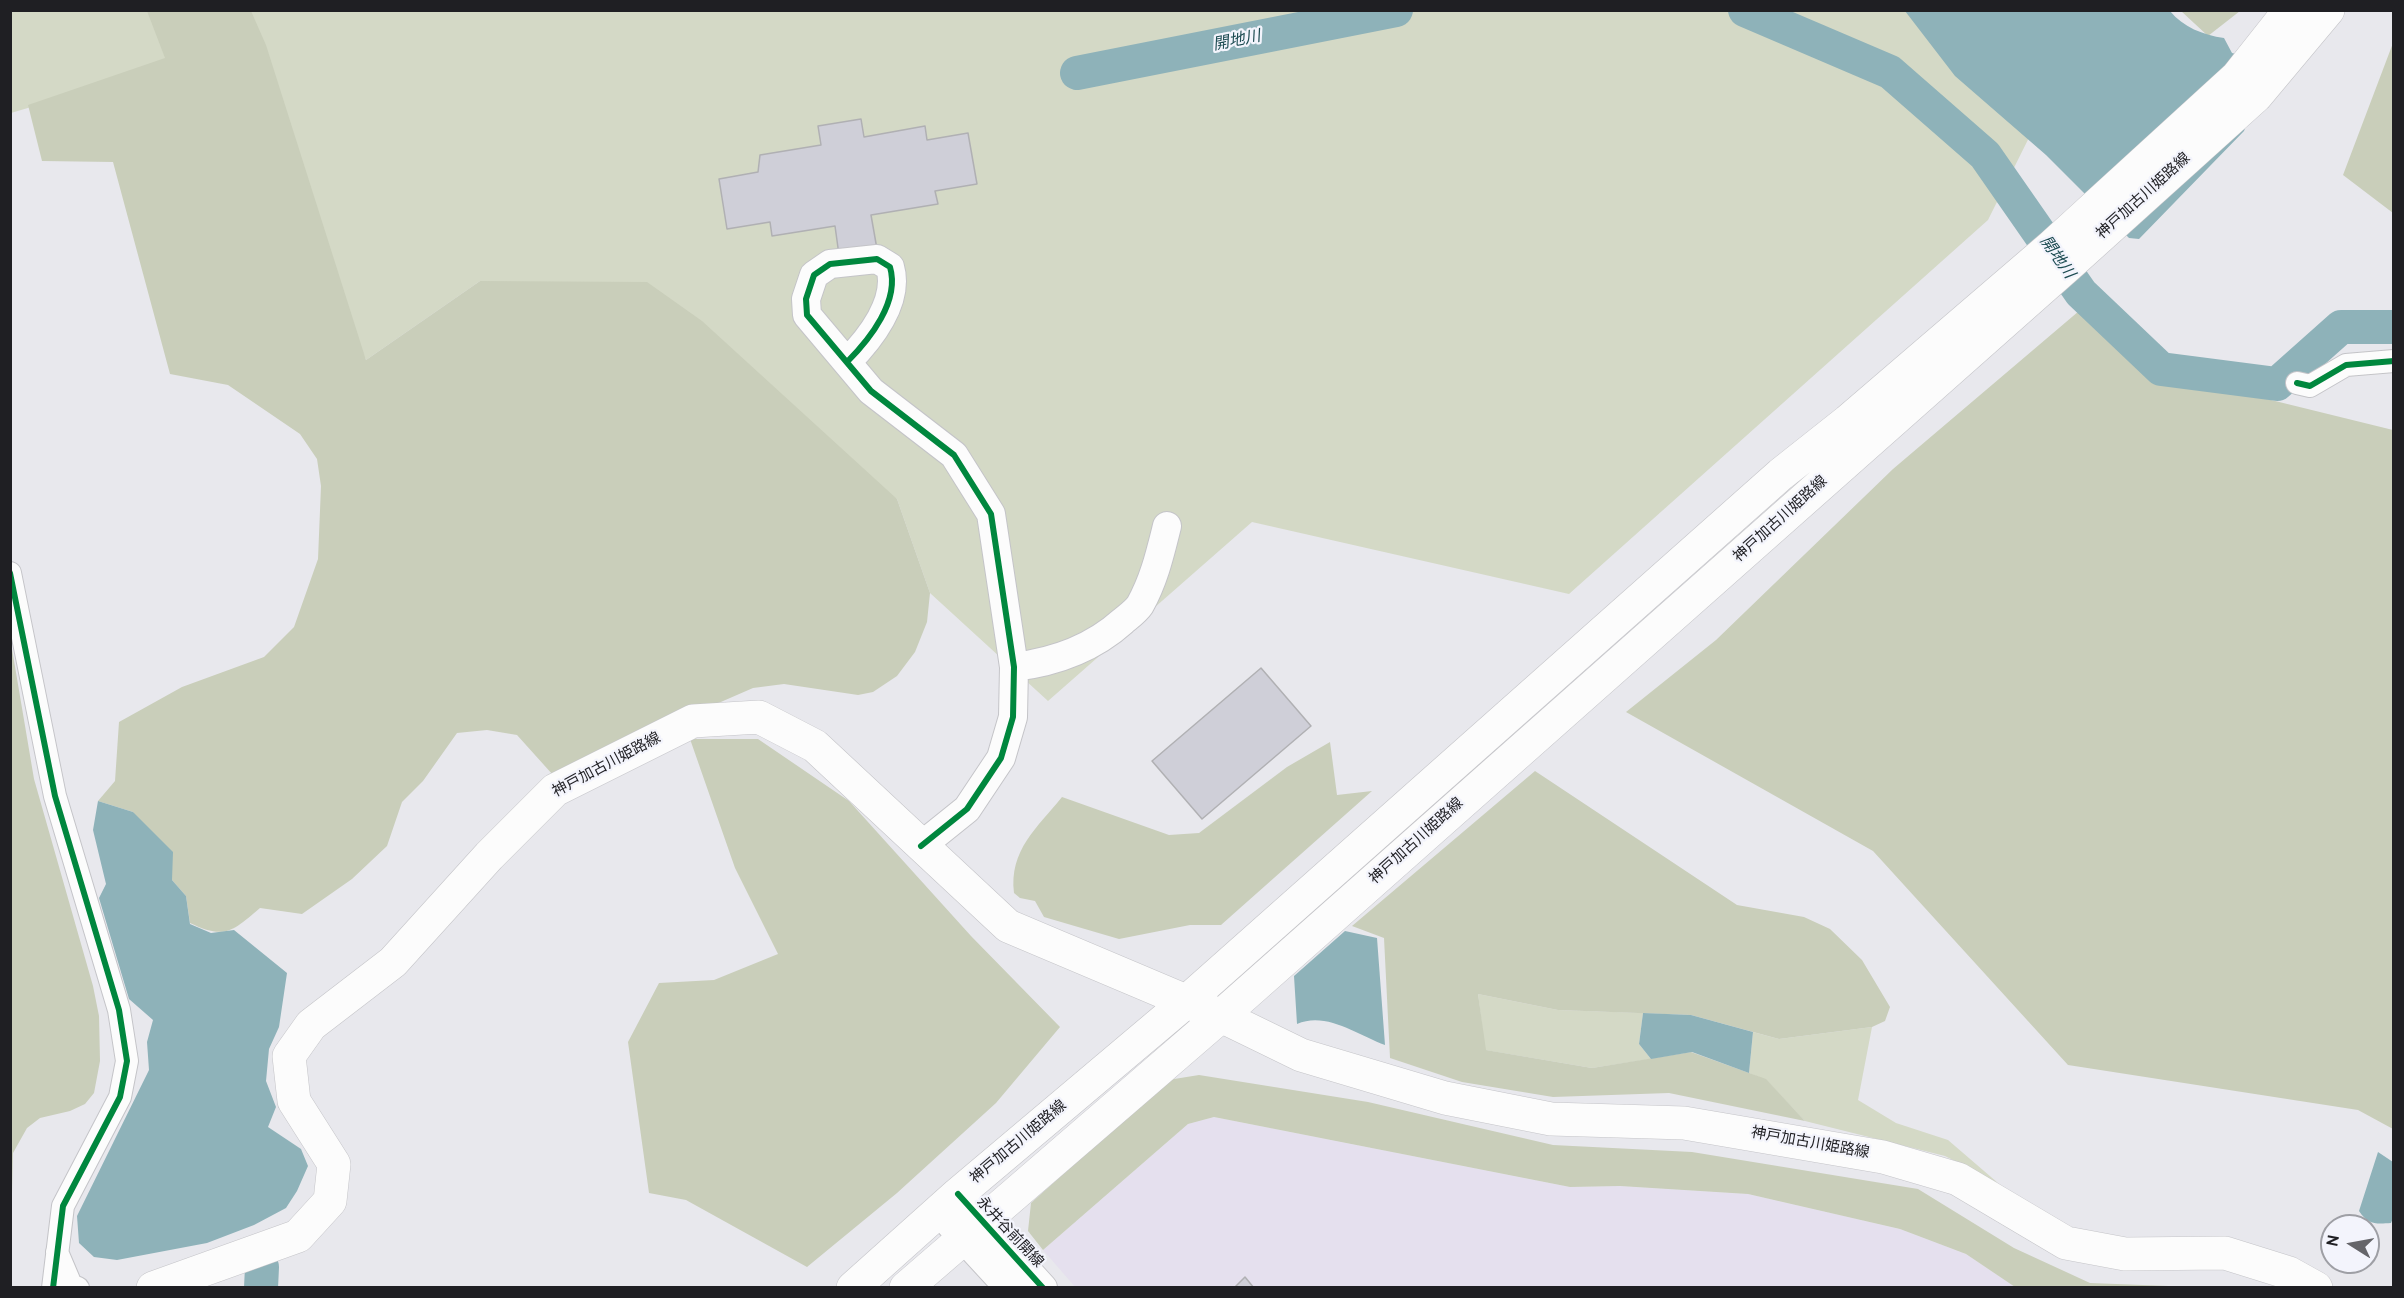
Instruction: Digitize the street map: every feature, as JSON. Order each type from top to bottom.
[{"type":"main road","name":"神戸加古川姫路線","points":[[906,1287],[1221,1016],[2003,305],[2256,96],[2277,49],[2290,10]]},
{"type":"main road","name":"神戸加古川姫路線","points":[[2277,49],[2328,10]]},
{"type":"main road","name":"神戸加古川姫路線","points":[[853,1287],[948,1203],[1187,1001],[1781,474],[2003,305]]},
{"type":"main road","name":"神戸加古川姫路線","points":[[153,1287],[298,1236],[330,1201],[334,1164],[294,1101],[289,1056],[311,1025],[393,962],[489,856],[555,790],[693,721],[759,717],[815,746],[1008,926],[1187,1001],[1301,1055],[1445,1098],[1551,1119],[1684,1123],[1883,1157],[1958,1179],[2066,1243],[2125,1254],[2225,1252],[2289,1273],[2316,1287]]},
{"type":"street","points":[[2297,383],[2310,386],[2346,365],[2394,361]]},
{"type":"street","points":[[847,362],[871,391],[954,455],[991,514],[1014,667],[1013,717],[1001,758],[968,809],[921,846]]},
{"type":"street","points":[[1014,667],[1038,664],[1076,653],[1110,633],[1138,608],[1157,566],[1167,526]]},
{"type":"street","points":[[10,573],[54,796],[119,1010],[127,1061],[120,1097],[63,1206],[53,1287]]},
{"type":"street","name":"永井谷前開線","points":[[948,1203],[972,1230],[1009,1287]]},
{"type":"street","name":"永井谷前開線","points":[[972,1230],[1043,1287]]},
{"type":"street","points":[[56,1251],[71,1285],[78,1287]]},
{"type":"shaded area","points":[[1214,1117],[1570,1187],[1620,1186],[1748,1194],[1900,1229],[1966,1254],[2015,1287],[1076,1288],[1043,1250],[1188,1124]]},
{"type":"green space","points":[[11,11],[163,11],[185,61],[11,113]]},
{"type":"green space","points":[[147,11],[251,11],[266,45],[366,360],[480,281],[647,282],[702,321],[897,499],[930,593],[927,622],[915,652],[897,676],[873,692],[858,695],[784,684],[753,688],[553,775],[517,735],[487,730],[457,733],[423,781],[402,802],[387,846],[352,879],[302,914],[260,908],[235,927],[220,932],[190,923],[186,896],[172,880],[133,812],[98,801],[115,781],[119,722],[182,687],[264,657],[294,627],[318,559],[321,486],[317,459],[300,434],[228,385],[170,374],[113,162],[42,161],[28,105],[165,58]]},
{"type":"green space","points":[[221,11],[2092,11],[1988,220],[1569,594],[1252,522],[1048,701],[930,593],[897,499],[480,281],[366,360]]},
{"type":"green space","points":[[2181,11],[2240,11],[2208,36]]},
{"type":"green space","points":[[2393,43],[2393,213],[2343,175]]},
{"type":"green space","points":[[2079,311],[2206,384],[2393,430],[2393,1129],[2358,1110],[2068,1065],[1873,851],[1626,712],[1716,640],[1893,469]]},
{"type":"green space","points":[[11,643],[34,779],[93,986],[99,1016],[100,1061],[94,1093],[85,1104],[70,1111],[40,1118],[27,1128],[13,1153],[11,1234]]},
{"type":"green space","points":[[690,739],[758,739],[849,801],[971,936],[1060,1027],[996,1103],[897,1193],[807,1267],[686,1200],[649,1193],[628,1042],[659,983],[714,980],[778,954],[735,868]]},
{"type":"green space","points":[[1330,742],[1337,795],[1372,791],[1221,925],[1190,925],[1119,939],[1044,917],[1035,901],[1020,898],[1014,893],[1016,864],[1020,852],[1062,797],[1169,835],[1199,833],[1287,767]]},
{"type":"green space","points":[[1535,771],[1737,905],[1804,917],[1830,929],[1862,960],[1890,1007],[1885,1021],[1872,1027],[1779,1039],[1691,1015],[1558,1010],[1478,994],[1486,1050],[1592,1068],[1691,1052],[1766,1079],[1805,1121],[1669,1093],[1553,1097],[1462,1082],[1390,1058],[1384,938],[1352,926]]},
{"type":"green space","points":[[1478,994],[1558,1010],[1643,1013],[1639,1044],[1651,1059],[1592,1068],[1485,1050]]},
{"type":"green space","points":[[1872,1027],[1858,1100],[1896,1123],[1948,1140],[1998,1183],[1945,1156],[1805,1121],[1766,1080],[1749,1073],[1753,1032],[1779,1039]]},
{"type":"green space","points":[[1199,1075],[1368,1102],[1553,1145],[1692,1152],[1918,1189],[2014,1248],[2090,1283],[2195,1287],[2015,1287],[1966,1254],[1900,1229],[1748,1194],[1620,1186],[1570,1187],[1214,1117],[1188,1124],[1043,1250],[1028,1231],[1031,1203],[1168,1080]]},
{"type":"water","points":[[1905,11],[2170,11],[2181,22],[2194,29],[2224,38],[2232,53],[2244,56],[2250,114],[2244,131],[2139,239],[2129,238],[2046,155],[1955,76]]},
{"type":"water","points":[[98,801],[133,812],[173,852],[172,880],[186,896],[190,924],[211,933],[234,930],[287,973],[279,1027],[269,1049],[266,1081],[276,1107],[268,1127],[301,1149],[308,1166],[297,1191],[286,1208],[254,1225],[207,1243],[117,1260],[94,1257],[79,1243],[77,1216],[149,1070],[147,1042],[153,1020],[129,999],[99,898],[106,884],[93,830]]},
{"type":"water","points":[[1345,931],[1377,938],[1385,1045],[1330,1022],[1319,1020],[1297,1024],[1294,976]]},
{"type":"water","points":[[1643,1013],[1691,1015],[1753,1032],[1749,1073],[1692,1052],[1651,1059],[1639,1044]]},
{"type":"water","points":[[2378,1152],[2393,1162],[2394,1216],[2391,1223],[2380,1224],[2380,1214],[2362,1214],[2359,1211]]},
{"type":"building","points":[[861,119],[864,137],[925,126],[927,140],[968,133],[977,184],[935,191],[938,204],[871,215],[877,249],[839,255],[835,226],[772,236],[770,222],[727,229],[719,179],[758,172],[760,155],[821,145],[818,126]]},
{"type":"building","points":[[1261,668],[1311,726],[1202,819],[1152,761]]},
{"type":"building","points":[[1245,1277],[1254,1288],[1234,1288]]},
{"type":"waterway","name":"開地川","points":[[1077,73],[1396,10]]},
{"type":"waterway","name":"開地川","points":[[1745,10],[1890,72],[1985,155],[2081,293],[2161,369],[2277,384],[2341,327],[2394,327]]},
{"type":"waterway","points":[[261,1288],[262,1267]]},
{"type":"cycle path","points":[[847,362],[881,319],[891,293],[890,267],[877,259],[830,264],[814,275],[806,299],[807,315],[871,391],[954,455],[991,514],[1014,667],[1013,717],[1001,758],[967,809],[921,846]]},
{"type":"cycle path","points":[[2297,383],[2310,386],[2346,365],[2394,361]]},
{"type":"cycle path","points":[[10,573],[55,796],[119,1010],[127,1061],[120,1097],[63,1206],[53,1288]]},
{"type":"cycle path","points":[[958,1194],[1043,1288]]}]
